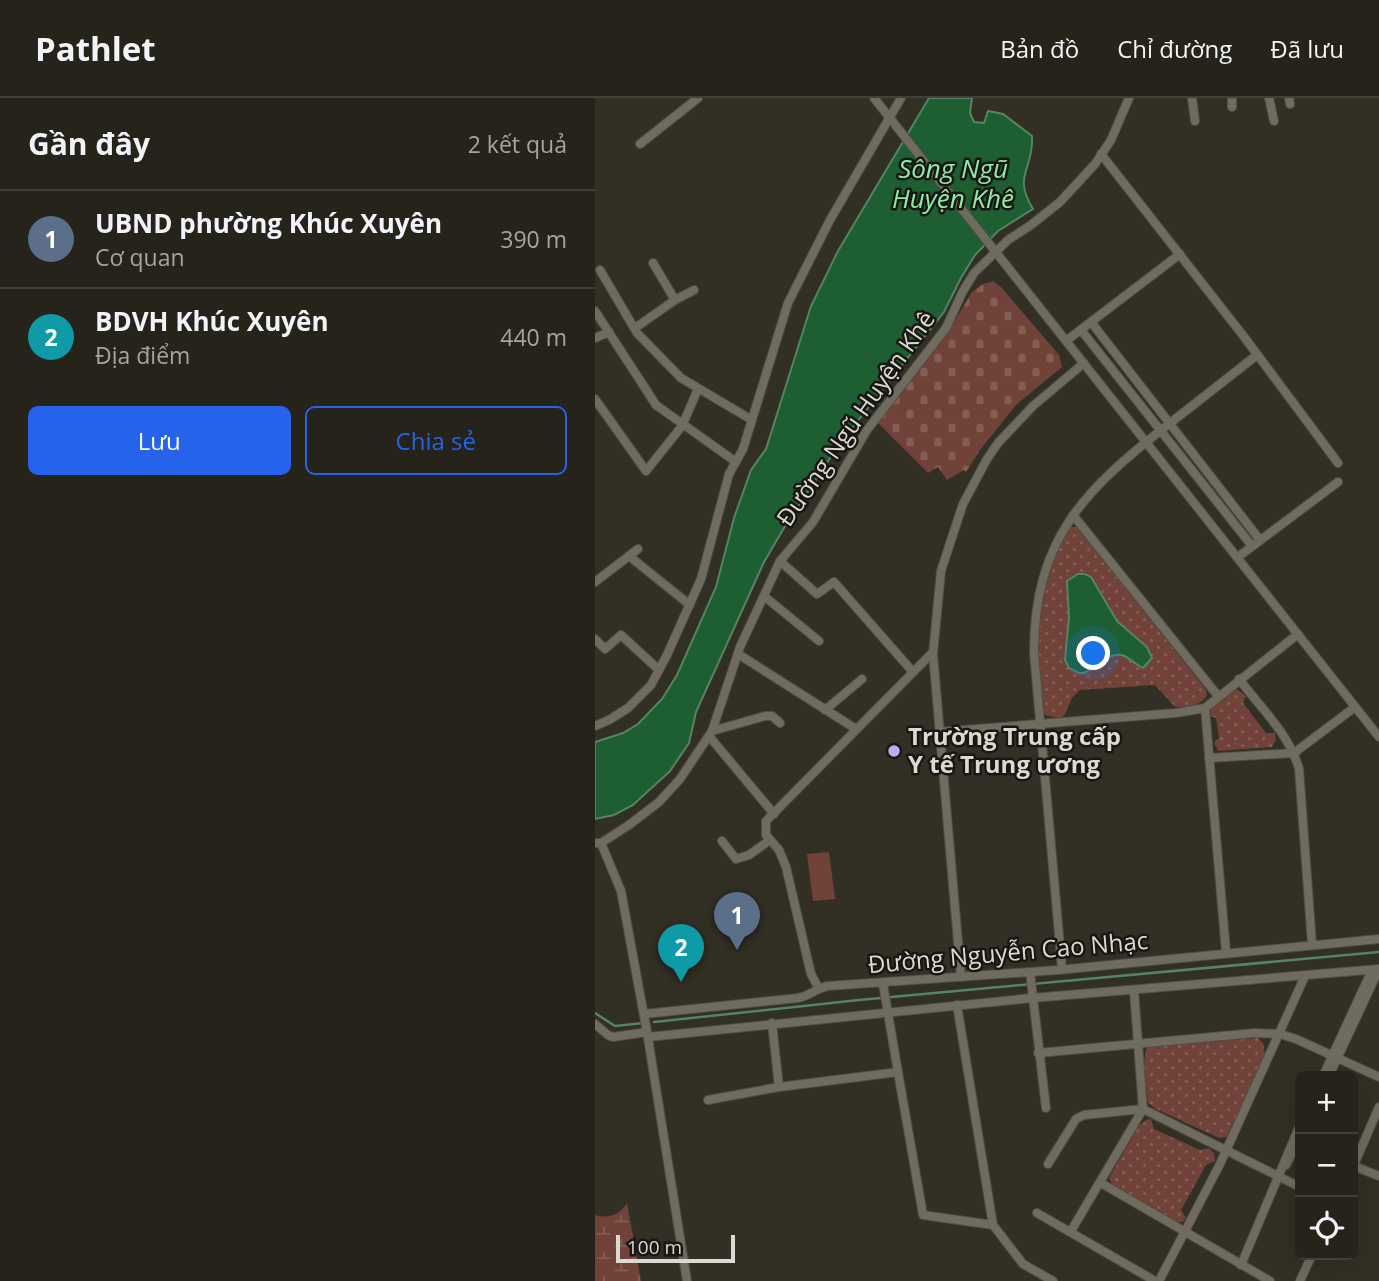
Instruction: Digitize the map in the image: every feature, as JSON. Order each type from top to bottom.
[{"type":"street","points":[[640,144],[698,98]]},
{"type":"street","points":[[874,98],[1379,737]]},
{"type":"street","points":[[595,726],[628,708],[651,685],[659,670],[701,579],[729,474],[743,449],[789,303],[830,220],[901,98]]},
{"type":"street","name":"Đường Ngũ Huyện Khê","points":[[598,843],[629,825],[659,802],[680,779],[711,733],[738,653],[780,561],[813,522],[867,430],[946,328],[974,273],[995,252],[1060,202],[1111,140],[1129,98]]},
{"type":"street","points":[[1192,98],[1195,121]]},
{"type":"street","points":[[1269,98],[1274,121]]},
{"type":"street","points":[[1101,154],[1338,463]]},
{"type":"street","points":[[1066,341],[1180,254]]},
{"type":"street","points":[[653,263],[675,300]]},
{"type":"street","points":[[600,270],[635,328],[681,378],[752,420]]},
{"type":"street","points":[[635,328],[694,290]]},
{"type":"street","points":[[595,311],[656,405],[736,462]]},
{"type":"street","points":[[1091,322],[1260,540]]},
{"type":"street","points":[[1081,330],[1252,547]]},
{"type":"street","points":[[595,338],[609,332]]},
{"type":"street","points":[[1062,969],[1034,653],[1038,598],[1050,557],[1090,491],[1147,441],[1257,355]]},
{"type":"street","points":[[961,977],[933,652],[941,571],[969,490],[987,459],[1003,437],[1033,406],[1084,363]]},
{"type":"street","points":[[595,399],[646,471],[682,426],[698,389]]},
{"type":"street","points":[[1238,557],[1338,482]]},
{"type":"street","points":[[1073,515],[1218,695]]},
{"type":"street","points":[[595,582],[638,549]]},
{"type":"street","points":[[629,556],[690,605]]},
{"type":"street","points":[[780,561],[817,594],[834,582],[913,672]]},
{"type":"street","points":[[764,596],[819,641]]},
{"type":"street","points":[[939,732],[1176,713],[1205,708],[1298,634]]},
{"type":"street","points":[[595,639],[605,649],[621,635],[659,670]]},
{"type":"street","points":[[818,987],[811,974],[786,867],[779,850],[766,835],[766,821],[933,652]]},
{"type":"street","points":[[738,653],[856,729]]},
{"type":"street","points":[[825,710],[862,679]]},
{"type":"street","points":[[1239,679],[1294,753],[1299,769],[1312,944]]},
{"type":"street","points":[[1209,758],[1294,753],[1355,707]]},
{"type":"street","points":[[1205,708],[1226,952]]},
{"type":"street","points":[[774,814],[711,733],[765,716],[772,716],[780,723]]},
{"type":"street","points":[[722,841],[737,859],[749,855],[770,840]]},
{"type":"street","points":[[598,843],[621,891],[646,1026],[687,1281]]},
{"type":"street","name":"Đường Nguyễn Cao Nhạc","points":[[646,1026],[807,996],[818,987],[884,987],[961,977],[1030,975],[1062,969],[1226,952],[1379,939]]},
{"type":"street","points":[[595,1024],[613,1037],[646,1026],[772,1023],[1032,996],[1134,991],[1375,970],[1326,1071]]},
{"type":"street","points":[[1030,975],[1046,1108]]},
{"type":"street","points":[[1037,1213],[1157,1281],[1226,1150],[1305,976]]},
{"type":"street","points":[[884,987],[923,1214],[993,1225]]},
{"type":"street","points":[[1071,1231],[1143,1109],[1134,991]]},
{"type":"street","points":[[957,1005],[993,1225],[1023,1264],[1053,1281]]},
{"type":"street","points":[[772,1023],[779,1087]]},
{"type":"street","points":[[1038,1053],[1255,1032],[1280,1034],[1379,1077]]},
{"type":"street","points":[[1330,1071],[1335,1056]]},
{"type":"street","points":[[708,1100],[779,1087],[898,1072]]},
{"type":"street","points":[[1358,1155],[1379,1107]]},
{"type":"street","points":[[1048,1164],[1076,1119],[1143,1109],[1295,1184]]},
{"type":"street","points":[[1241,1265],[1296,1134]]},
{"type":"street","points":[[1279,1177],[1295,1147]]},
{"type":"street","points":[[1358,1168],[1379,1176]]},
{"type":"street","points":[[1101,1183],[1270,1281]]},
{"type":"street","points":[[1300,1281],[1310,1260]]},
{"type":"green space","points":[[993,281],[1059,355],[1062,367],[1016,405],[966,472],[964,470],[947,480],[938,467],[928,473],[878,423],[948,332],[972,292]]},
{"type":"green space","points":[[1071,527],[1078,527],[1206,690],[1207,695],[1201,702],[1175,707],[1155,685],[1080,690],[1072,698],[1064,716],[1057,718],[1045,715],[1039,670],[1040,617],[1050,566]]},
{"type":"green space","points":[[1237,689],[1246,696],[1243,703],[1266,733],[1275,733],[1276,740],[1272,747],[1218,751],[1214,742],[1219,738],[1216,718],[1210,716],[1211,707]]},
{"type":"green space","points":[[829,852],[835,899],[813,901],[807,854]]},
{"type":"green space","points":[[1258,1038],[1263,1043],[1265,1054],[1227,1137],[1219,1138],[1148,1103],[1144,1063],[1146,1049],[1151,1046]]},
{"type":"green space","points":[[1151,1119],[1154,1129],[1200,1150],[1209,1148],[1214,1153],[1215,1161],[1206,1165],[1181,1210],[1186,1218],[1183,1222],[1177,1223],[1113,1185],[1109,1178],[1139,1125]]},
{"type":"green space","points":[[627,1203],[641,1281],[595,1281],[595,1215],[613,1215]]},
{"type":"water","name":"Sông Ngũ Huyện Khê","points":[[929,98],[972,98],[970,113],[974,122],[984,123],[988,111],[1003,114],[1032,136],[1024,188],[1033,209],[998,231],[975,255],[944,312],[838,446],[784,528],[764,562],[696,712],[689,743],[670,771],[633,805],[614,815],[595,819],[595,742],[623,733],[638,724],[662,699],[677,675],[716,587],[734,518],[751,470],[766,449],[811,306],[838,251]]},
{"type":"water","points":[[1078,574],[1091,577],[1117,621],[1147,647],[1152,658],[1143,668],[1125,656],[1117,655],[1107,658],[1084,673],[1069,668],[1065,660],[1069,617],[1067,581]]},
{"type":"waterway","points":[[654,1022],[859,1000],[1379,952]]},
{"type":"waterway","points":[[595,1013],[615,1026],[644,1023]]},
{"type":"place","name":"Trường Trung cấp Y tế Trung ương","points":[[894,751]]},
{"type":"place","name":"UBND phường Khúc Xuyên","points":[[737,950]]},
{"type":"place","name":"BDVH Khúc Xuyên","points":[[681,982]]}]
